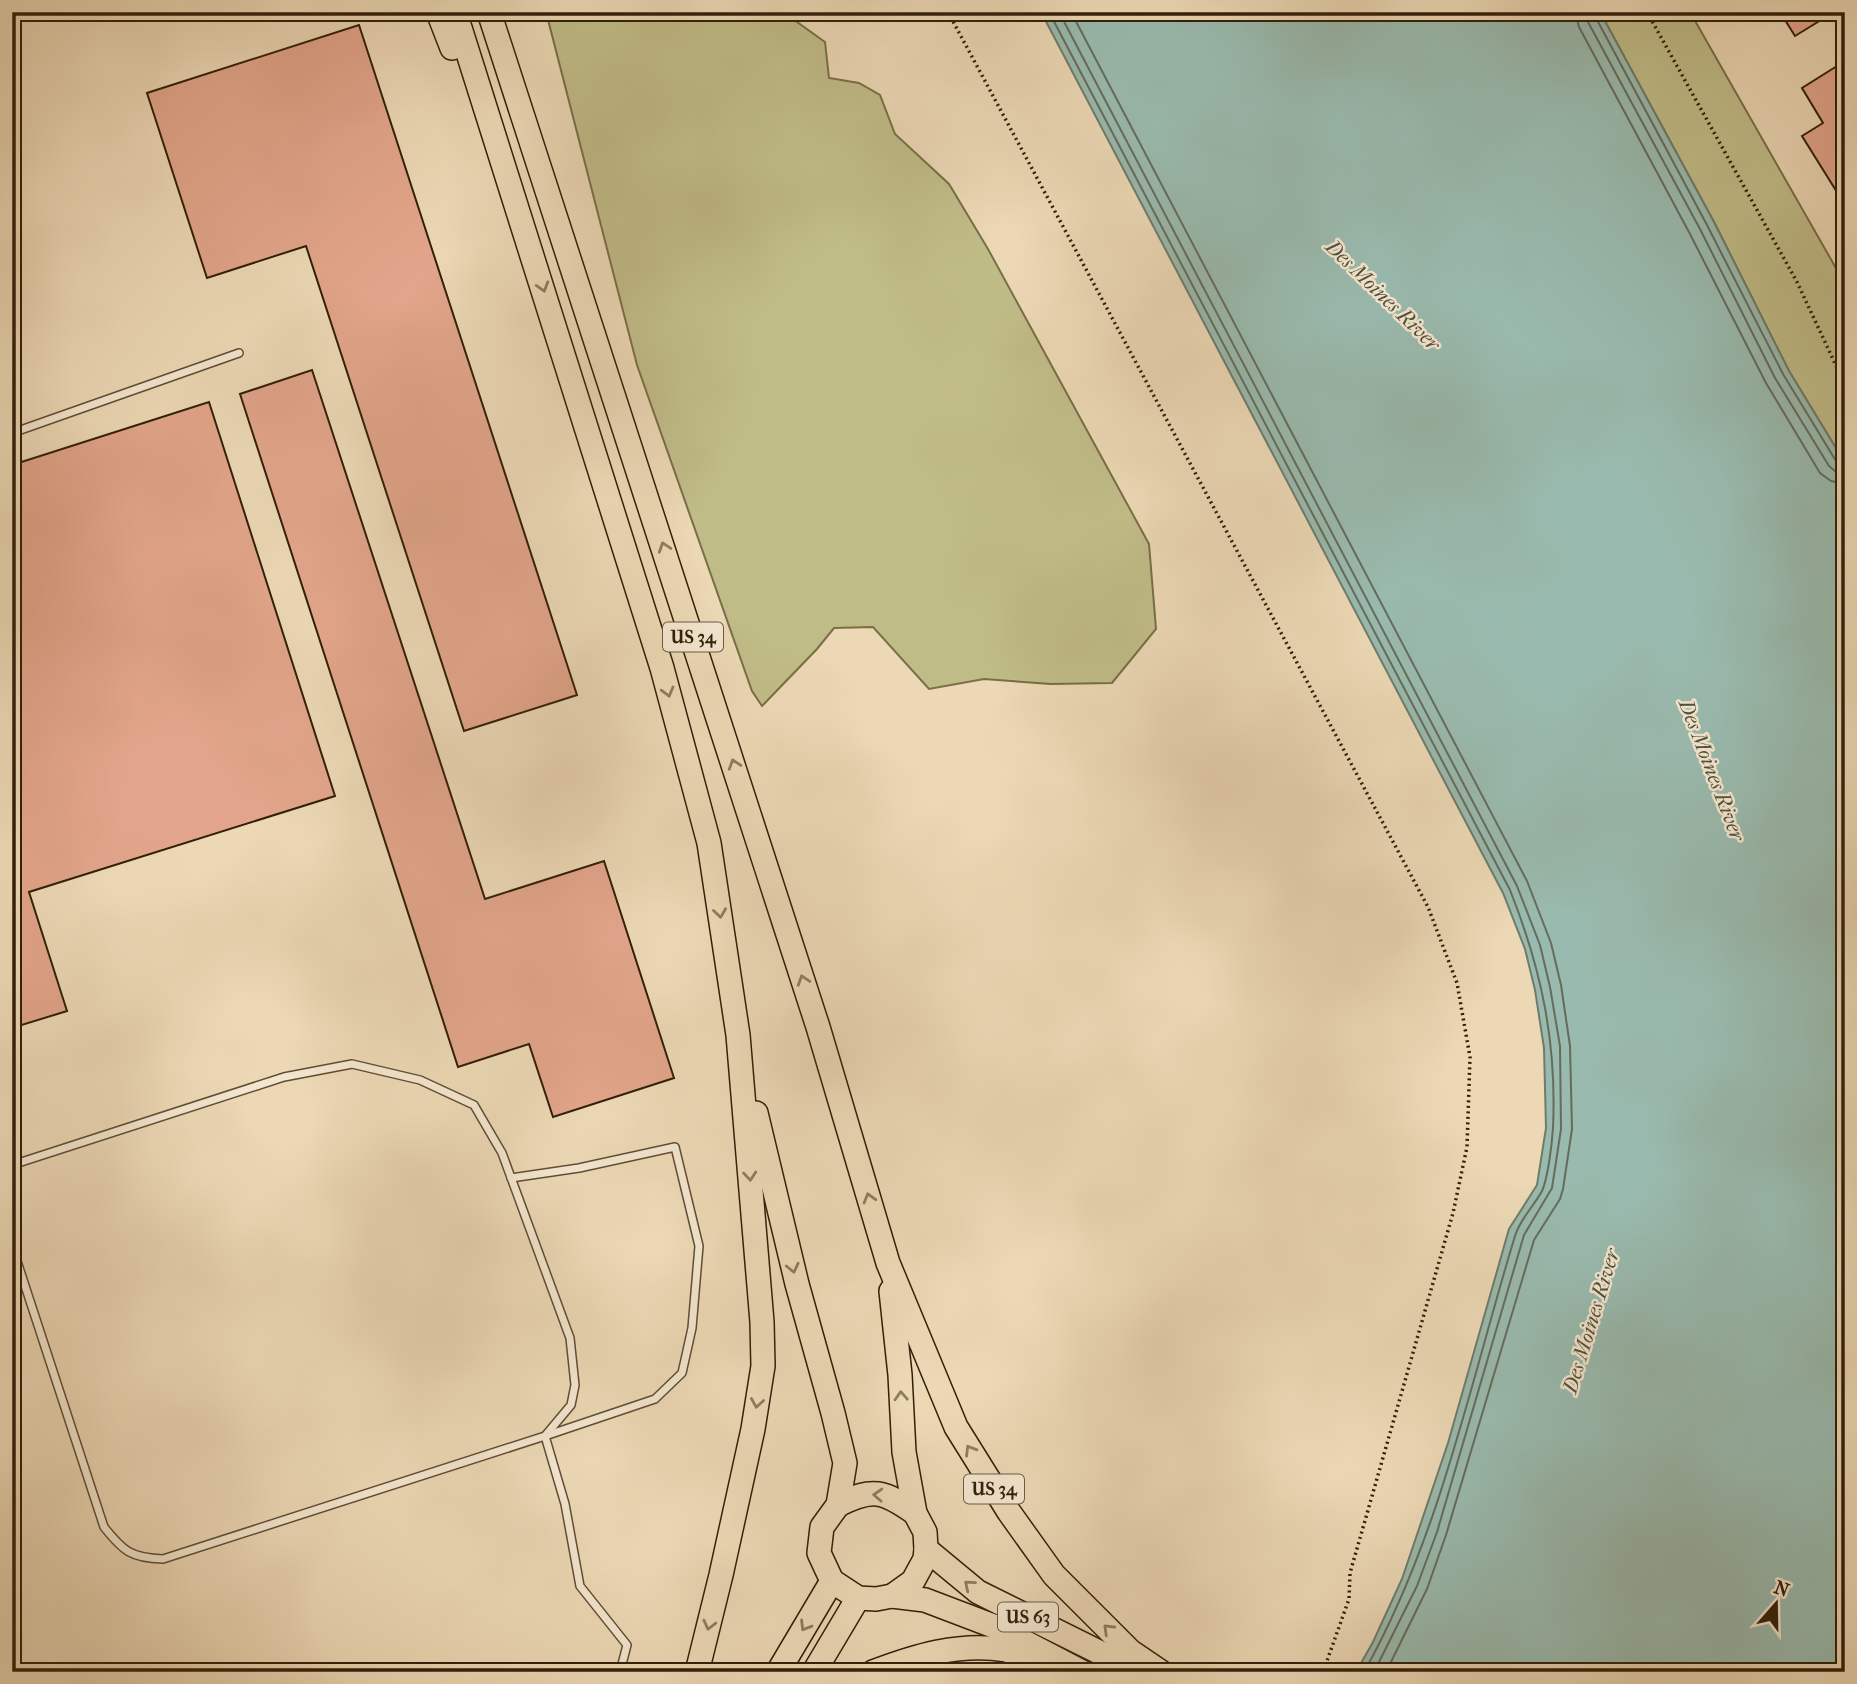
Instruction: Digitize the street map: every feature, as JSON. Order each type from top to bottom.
[{"type":"highway","points":[[438,12],[533,255]]},
{"type":"highway","name":"US 34","points":[[455,12],[662,668],[709,842],[738,1035],[797,1284],[834,1413],[845,1463],[838,1505],[822,1528],[819,1553],[832,1581]]},
{"type":"highway","name":"US 34","points":[[492,12],[504,58],[818,1027],[888,1263],[956,1427],[1009,1512],[1054,1574],[1130,1651],[1161,1672]]},
{"type":"highway","points":[[697,1672],[750,1443],[763,1366],[762,1322],[738,1035]]},
{"type":"highway","points":[[888,1263],[900,1375],[904,1452],[915,1513],[925,1532],[926,1549],[925,1559],[913,1581],[892,1596]]},
{"type":"highway","points":[[838,1505],[859,1494],[890,1495],[915,1513]]},
{"type":"highway","name":"US 63","points":[[926,1549],[978,1592],[1139,1672]]},
{"type":"highway","points":[[778,1672],[832,1581],[859,1598],[892,1596],[925,1600],[996,1627],[1082,1672]]},
{"type":"highway","points":[[814,1672],[859,1598]]},
{"type":"highway","name":"US 63","points":[[873,1672],[927,1653],[966,1648],[1005,1650],[1071,1672]]},
{"type":"lane","points":[[12,433],[239,353]]},
{"type":"lane","points":[[12,1165],[284,1077],[352,1065],[420,1080],[474,1105],[502,1153],[569,1338],[575,1384],[571,1405],[545,1436]]},
{"type":"lane","points":[[12,1246],[103,1527],[121,1549],[143,1559],[163,1559],[655,1399],[682,1373],[692,1328],[699,1246],[674,1147],[579,1168],[511,1178]]},
{"type":"lane","points":[[545,1436],[565,1504],[580,1586],[627,1645],[620,1672]]},
{"type":"path","points":[[948,12],[1427,907],[1457,983],[1470,1057],[1467,1147],[1453,1213],[1350,1573],[1349,1599],[1323,1672]]},
{"type":"path","points":[[1647,12],[1797,282],[1845,385]]},
{"type":"shaded area","points":[[546,12],[783,12],[825,42],[829,78],[859,83],[880,95],[895,134],[949,184],[988,249],[1149,544],[1156,629],[1112,683],[1051,684],[984,679],[929,689],[873,627],[834,628],[762,706],[752,691],[637,365]]},
{"type":"shaded area","points":[[1600,12],[1690,12],[1845,284],[1845,463],[1789,371],[1714,222]]},
{"type":"water","name":"Des Moines River","points":[[1041,12],[1600,12],[1714,222],[1789,371],[1845,463],[1845,1672],[1356,1672],[1402,1579],[1448,1443],[1509,1229],[1537,1185],[1546,1128],[1544,1048],[1535,990],[1525,949],[1503,893]]},
{"type":"building","points":[[1780,12],[1834,12],[1795,36]]},
{"type":"building","points":[[359,25],[577,695],[464,731],[306,246],[207,278],[147,93]]},
{"type":"building","points":[[1845,61],[1845,205],[1802,136],[1823,123],[1802,88]]},
{"type":"building","points":[[312,370],[485,899],[604,861],[674,1078],[553,1117],[529,1044],[458,1067],[240,394]]},
{"type":"building","points":[[209,402],[335,796],[29,892],[67,1011],[12,1028],[12,721],[16,720],[12,708],[12,465]]}]
